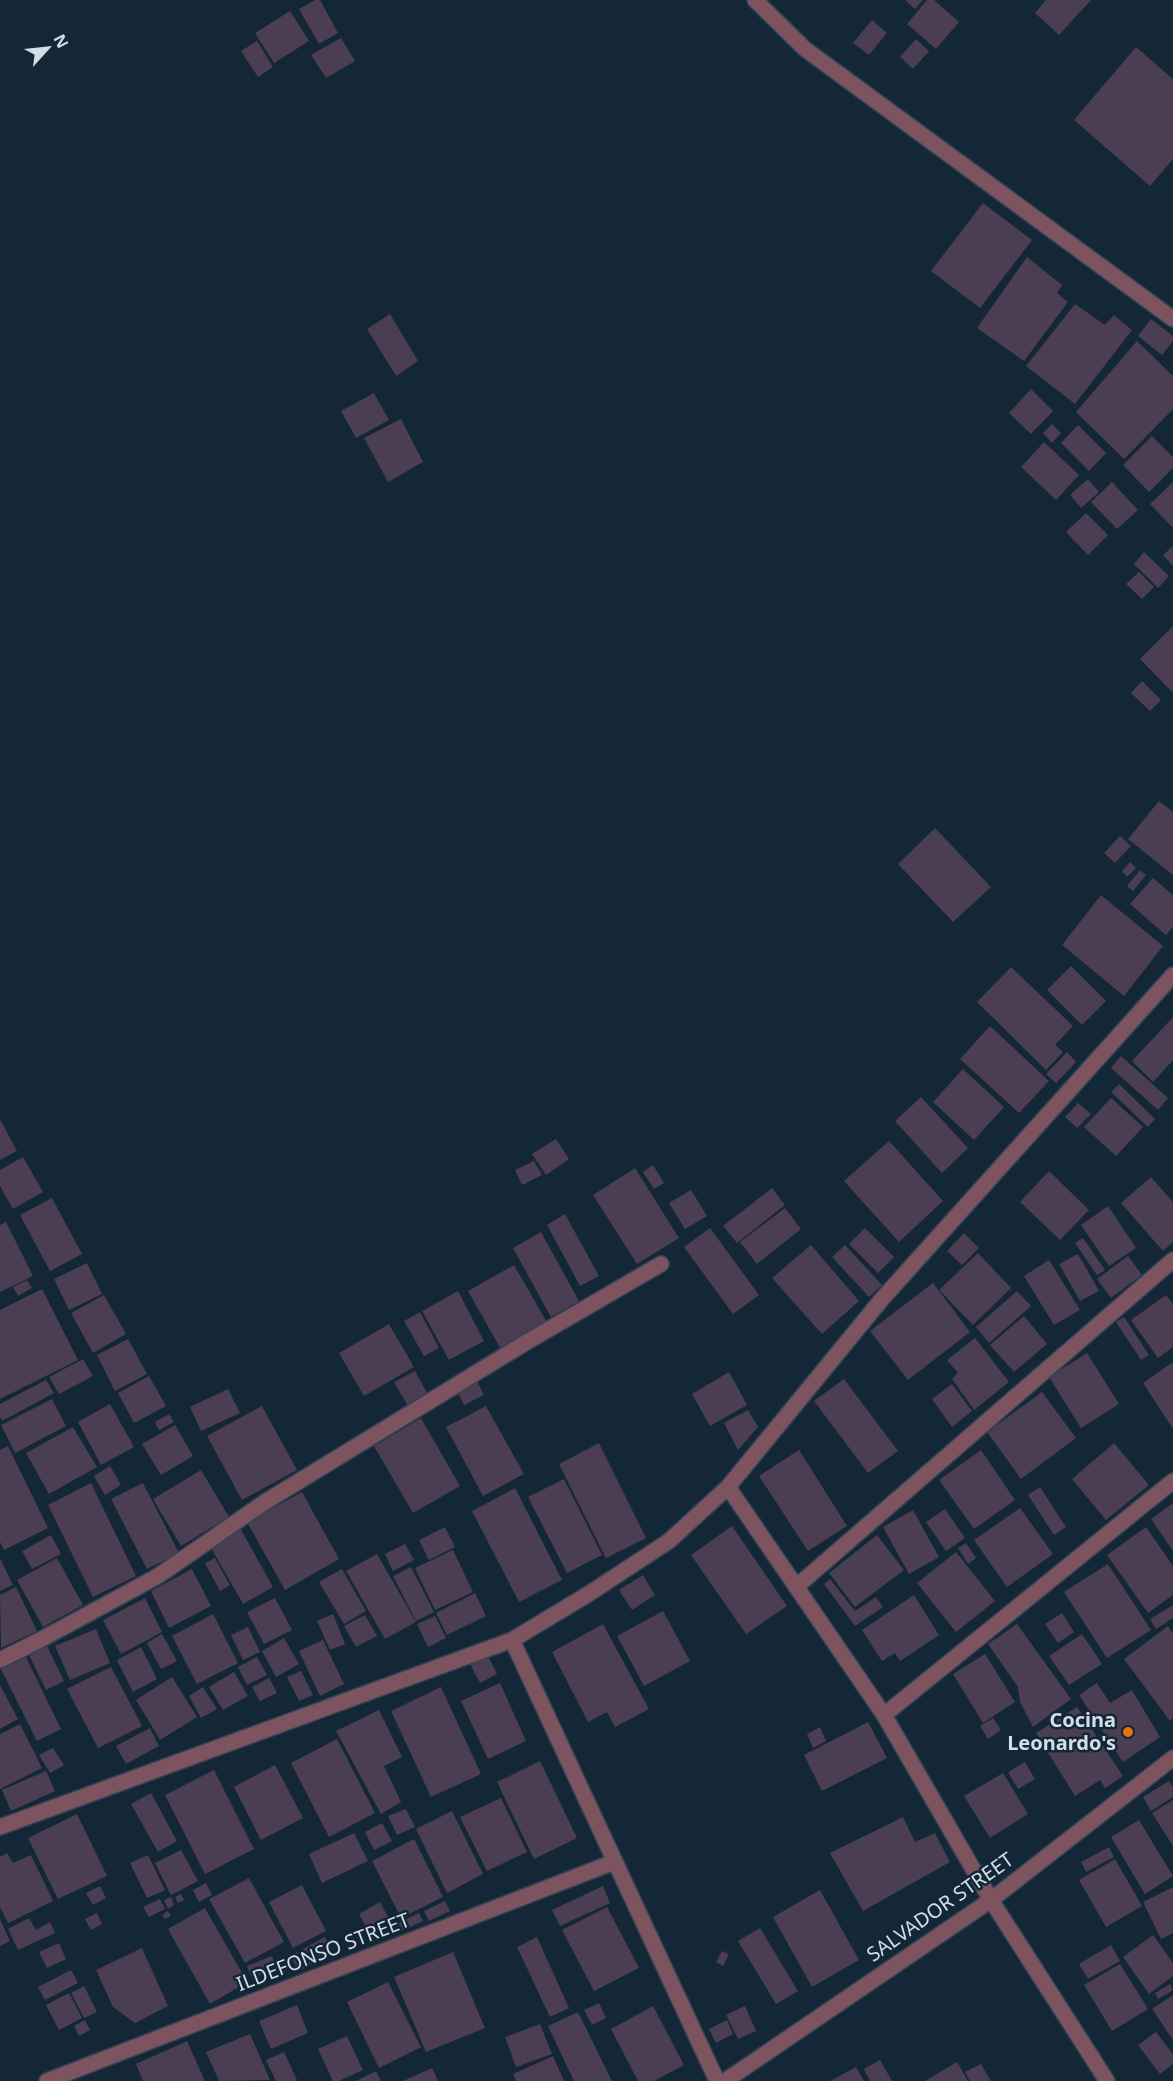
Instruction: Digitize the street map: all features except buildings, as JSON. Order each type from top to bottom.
[{"type":"street","points":[[755,0],[805,49],[1173,319]]},
{"type":"street","points":[[0,1827],[512,1640],[590,1593],[669,1540],[728,1486],[882,1299],[1173,975]]},
{"type":"street","points":[[796,1587],[1173,1260]]},
{"type":"street","points":[[0,1660],[158,1576],[265,1502],[506,1354],[661,1264]]},
{"type":"street","points":[[884,1715],[1173,1481]]},
{"type":"street","points":[[728,1486],[884,1715],[991,1900],[1107,2081]]},
{"type":"street","points":[[512,1640],[717,2081]]},
{"type":"street","name":"SALVADOR STREET","points":[[725,2081],[991,1900],[1173,1758]]},
{"type":"street","name":"ILDEFONSO STREET","points":[[47,2081],[614,1862]]},
{"type":"place","name":"Cocina Leonardo's","points":[[1128,1732]]}]
